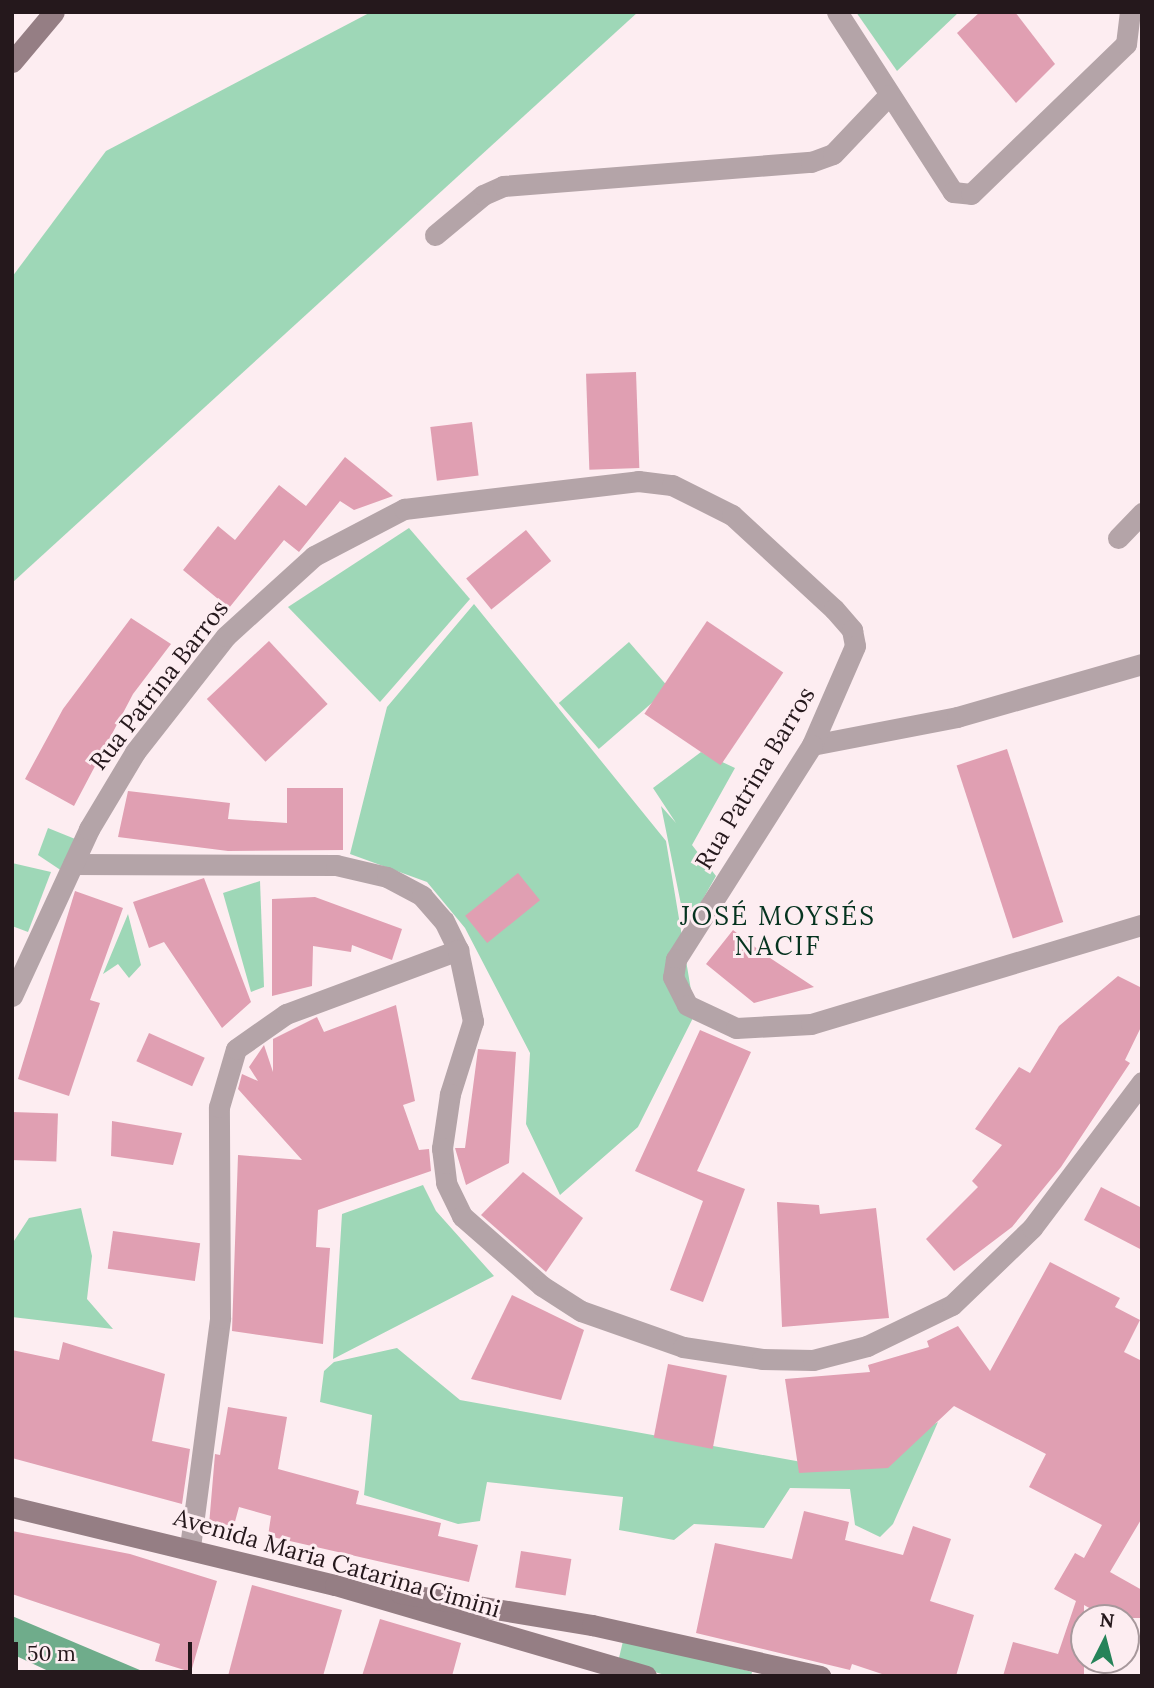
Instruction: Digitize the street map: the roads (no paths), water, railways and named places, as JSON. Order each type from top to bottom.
[{"type":"main road","points":[[12,62],[54,12]]},
{"type":"main road","name":"Avenida Maria Catarina Cimini","points":[[12,1507],[190,1547],[335,1585],[605,1670],[646,1676]]},
{"type":"main road","points":[[335,1585],[616,1631],[820,1676]]},
{"type":"main road","points":[[605,1670],[616,1631]]},
{"type":"street","points":[[836,12],[953,192],[971,194],[1126,44],[1130,12]]},
{"type":"street","points":[[435,234],[503,186],[811,162],[833,155],[889,95]]},
{"type":"street","name":"Rua Patrina Barros","points":[[73,864],[135,751],[252,608],[314,556],[377,520],[458,499],[638,481],[671,485],[732,515],[852,631],[849,670],[812,745],[676,959],[676,989],[708,1018],[736,1028],[811,1024],[1142,925]]},
{"type":"street","points":[[1118,538],[1142,513]]},
{"type":"street","points":[[812,745],[957,717],[1142,664]]},
{"type":"street","points":[[12,996],[73,864],[336,865],[387,877],[422,896],[458,950],[474,1021],[450,1094],[442,1148],[446,1183],[462,1216],[484,1240],[581,1311],[683,1347],[813,1360],[867,1346],[952,1305],[1032,1228],[1141,1080]]},
{"type":"street","points":[[190,1547],[220,1318],[216,1129],[236,1049],[286,1014],[458,950]]},
{"type":"district","name":"JOSÉ MOYSÉS NACIF","points":[[778,931]]}]
